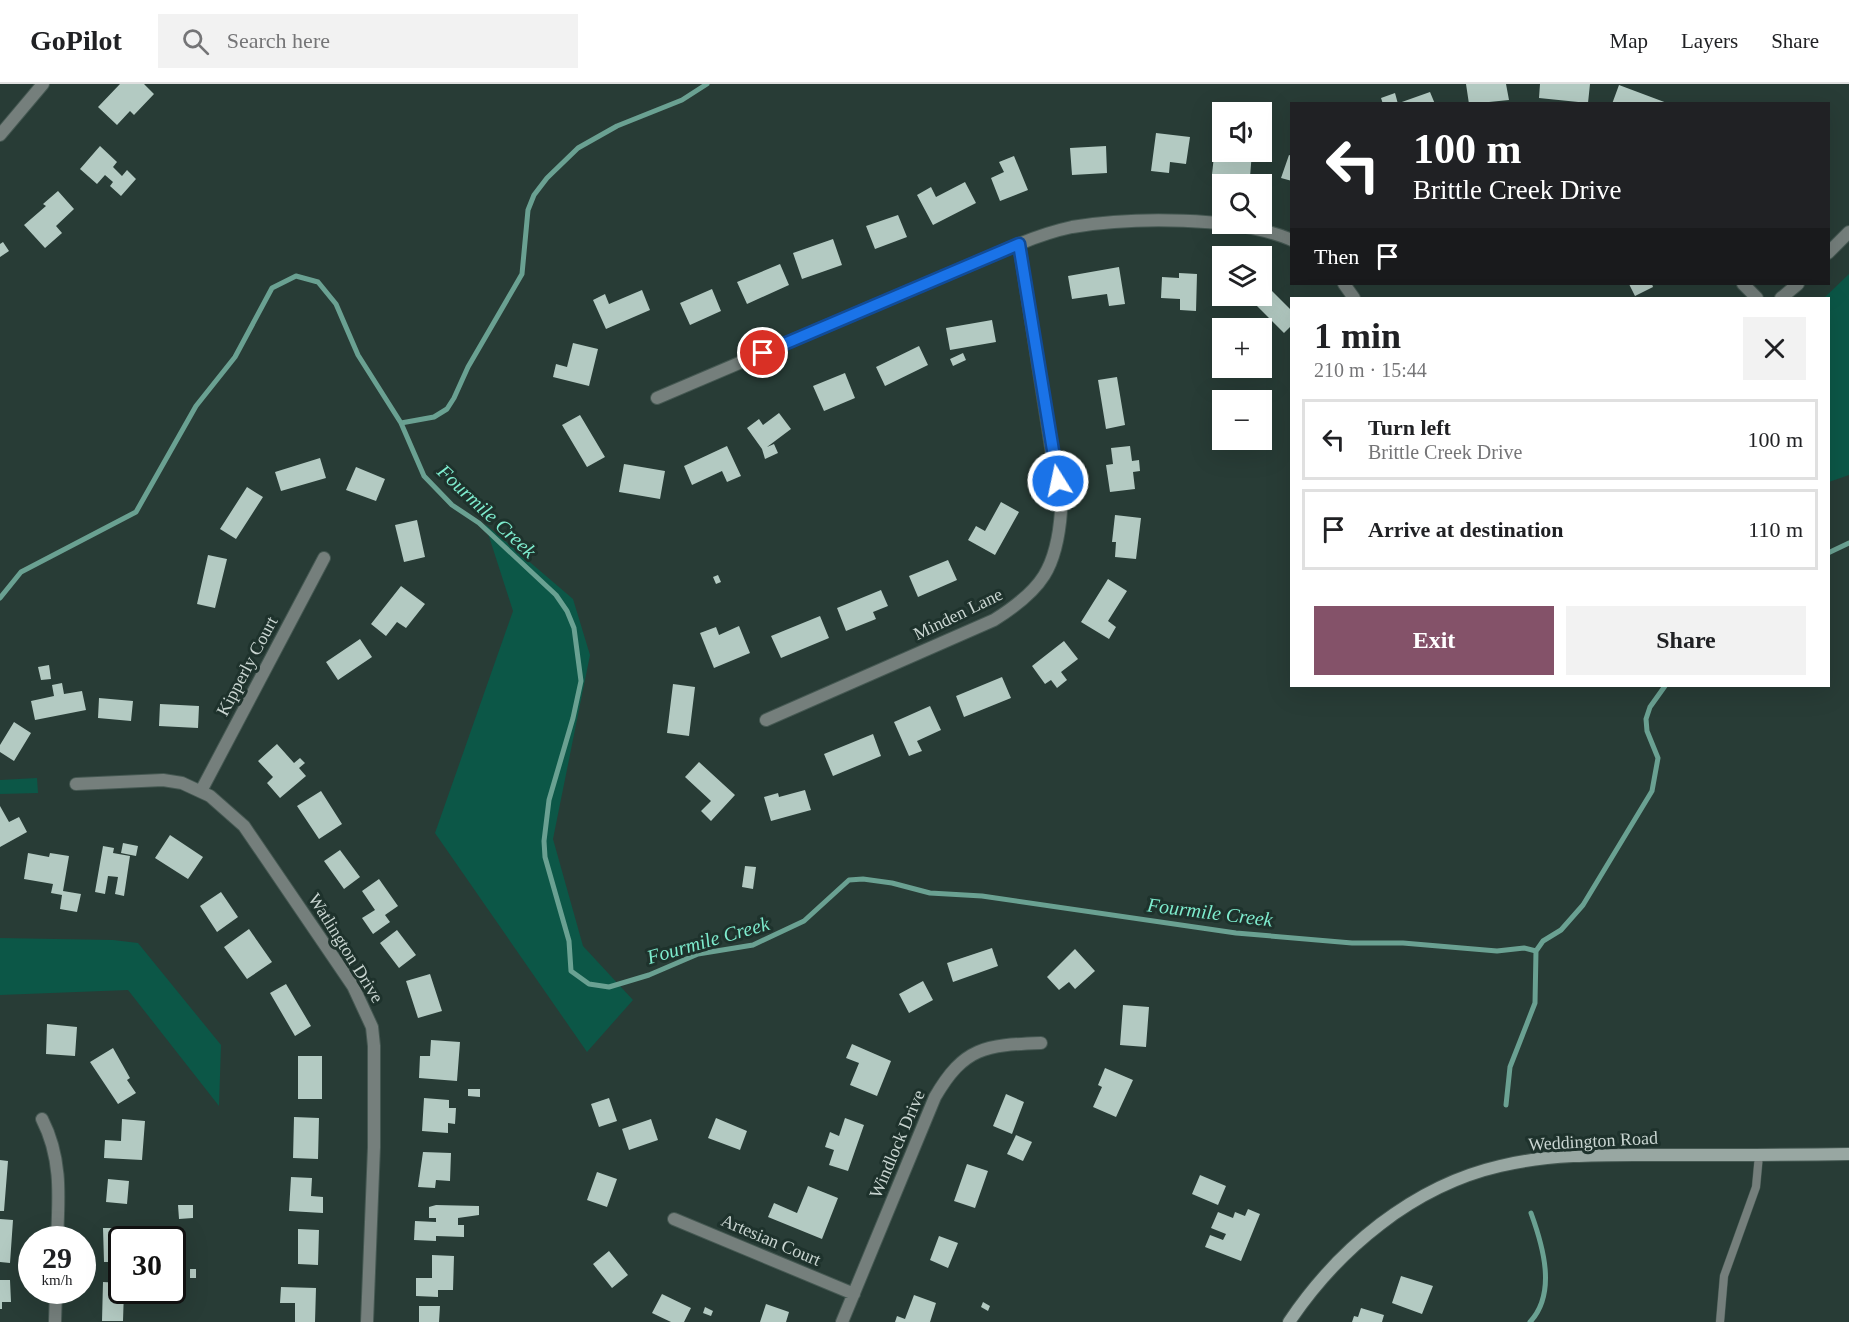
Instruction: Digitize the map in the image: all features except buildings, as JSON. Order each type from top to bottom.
[{"type":"main road","name":"Weddington Road","points":[[1289,1322],[1335,1263],[1364,1238],[1416,1200],[1458,1180],[1498,1166],[1541,1158],[1591,1155],[1849,1154]]},
{"type":"street","points":[[0,135],[43,84]]},
{"type":"street","points":[[657,398],[1019,244],[1070,228],[1124,222],[1225,224],[1255,228],[1290,239]]},
{"type":"street","points":[[1830,251],[1849,232]]},
{"type":"street","name":"Minden Lane","points":[[766,720],[994,621],[1023,602],[1047,572],[1058,544],[1061,511],[1019,244]]},
{"type":"street","points":[[1744,285],[1756,297]]},
{"type":"street","points":[[1782,297],[1797,285]]},
{"type":"street","name":"Kipperly Court","points":[[201,791],[324,558]]},
{"type":"street","name":"Watlington Drive","points":[[76,784],[163,780],[182,783],[201,791],[226,808],[244,826],[353,986],[372,1027],[374,1147],[367,1322]]},
{"type":"street","name":"Windlock Drive","points":[[842,1322],[935,1097],[946,1077],[957,1064],[983,1050],[1004,1044],[1041,1043]]},
{"type":"street","points":[[42,1119],[55,1149],[59,1167],[57,1226]]},
{"type":"street","name":"Artesian Court","points":[[674,1219],[854,1294]]},
{"type":"street","points":[[55,1322],[56,1304]]},
{"type":"lane","points":[[1720,1322],[1724,1276],[1756,1187],[1759,1155]]},
{"type":"green space","points":[[1849,274],[1849,475],[1830,482],[1830,297],[1825,297]]},
{"type":"green space","points":[[485,524],[573,599],[590,655],[553,839],[583,946],[633,1000],[587,1052],[435,833],[513,611]]},
{"type":"green space","points":[[37,778],[38,793],[0,794],[0,780]]},
{"type":"green space","points":[[0,938],[113,940],[138,943],[221,1045],[219,1106],[128,990],[0,995]]},
{"type":"waterway","points":[[401,423],[434,417],[447,409],[454,398],[468,367],[522,274],[528,210],[534,195],[547,178],[578,148],[617,126],[682,100],[707,84]]},
{"type":"waterway","name":"Fourmile Creek","points":[[0,598],[21,572],[136,512],[196,406],[235,357],[272,288],[296,276],[318,282],[336,304],[358,355],[401,423],[424,476],[452,505],[479,523],[556,595],[567,611],[574,628],[581,681],[573,718],[549,800],[544,841],[545,857],[569,941],[571,971],[589,984],[609,987],[649,975],[698,954],[753,945],[804,921],[849,880],[863,879],[892,883],[930,893],[982,896],[1236,933],[1352,943],[1403,943],[1497,951],[1524,948],[1536,951]]},
{"type":"waterway","name":"Fourmile Creek","points":[[1830,552],[1849,543]]},
{"type":"waterway","name":"Fourmile Creek","points":[[1536,951],[1543,941],[1561,930],[1583,905],[1652,791],[1658,758],[1647,731],[1646,719],[1650,707],[1664,687]]},
{"type":"waterway","points":[[1506,1105],[1510,1067],[1535,1003],[1536,951]]},
{"type":"waterway","points":[[1530,1322],[1538,1310],[1545,1283],[1543,1254],[1531,1213]]},
{"type":"route","points":[[763,353],[1019,244],[1058,481]]}]
